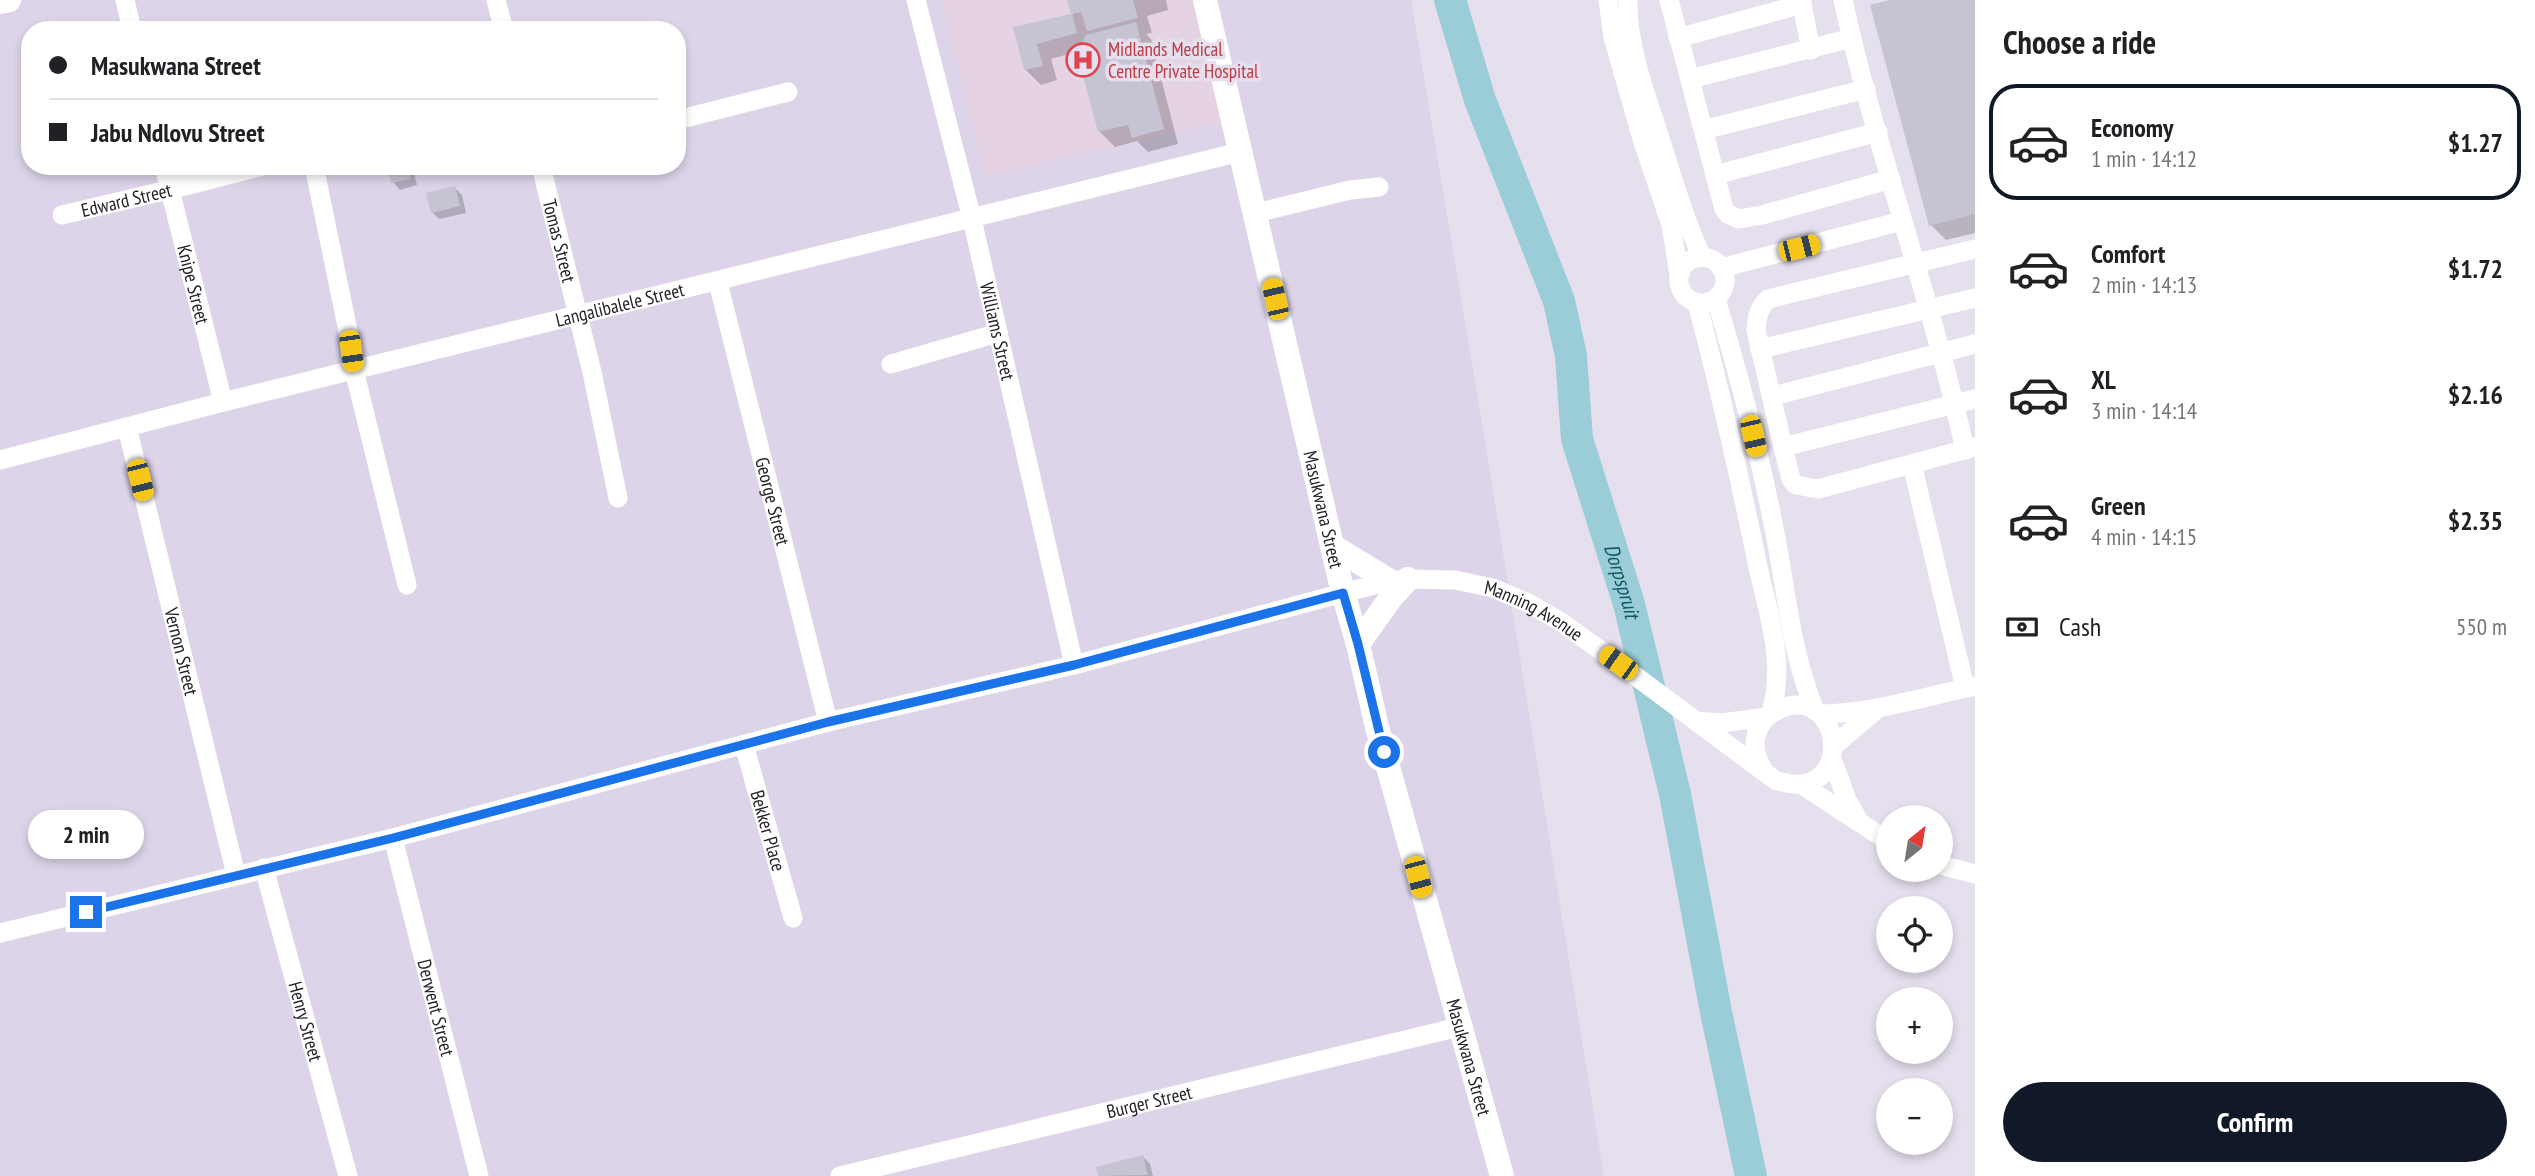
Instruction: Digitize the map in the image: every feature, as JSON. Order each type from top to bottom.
[{"type":"main road","points":[[0,2],[9,0]]},
{"type":"main road","name":"Masukwana Street","points":[[1205,0],[1343,593],[1377,727],[1502,1176]]},
{"type":"main road","points":[[1334,547],[1399,580],[1390,599],[1358,644]]},
{"type":"street","points":[[125,0],[130,21]]},
{"type":"street","points":[[496,0],[502,21]]},
{"type":"street","name":"Williams Street","points":[[916,0],[972,219],[1074,665]]},
{"type":"street","points":[[1608,0],[1613,37],[1642,139],[1671,225],[1680,289],[1690,300],[1706,301],[1724,288],[1721,268],[1710,258],[1688,261],[1679,274]]},
{"type":"street","points":[[1628,0],[1629,25],[1639,71],[1687,221],[1702,257]]},
{"type":"street","points":[[1669,0],[1724,209],[1728,214],[1740,219],[1891,179]]},
{"type":"street","points":[[1843,0],[1902,221],[1915,262],[1930,309],[1943,352],[1955,404],[1970,448],[1818,489],[1796,485],[1791,479],[1756,330],[1761,306],[1768,299],[1915,262],[1975,249]]},
{"type":"street","points":[[1678,38],[1801,2],[1811,50]]},
{"type":"street","points":[[1690,79],[1852,38]]},
{"type":"street","points":[[1703,130],[1866,89]]},
{"type":"street","points":[[686,118],[788,92]]},
{"type":"street","points":[[1715,175],[1878,132]]},
{"type":"street","name":"Langalibalele Street","points":[[0,460],[223,402],[1240,152]]},
{"type":"street","name":"Knipe Street","points":[[166,175],[223,402]]},
{"type":"street","points":[[316,175],[354,370],[407,585]]},
{"type":"street","name":"Tomas Street","points":[[543,175],[579,315],[618,498]]},
{"type":"street","name":"Edward Street","points":[[62,215],[169,191],[186,176]]},
{"type":"street","points":[[1256,213],[1350,190],[1379,187]]},
{"type":"street","points":[[1721,268],[1902,221]]},
{"type":"street","name":"George Street","points":[[718,282],[828,722]]},
{"type":"street","points":[[1760,349],[1975,298]]},
{"type":"street","points":[[1706,301],[1740,379],[1773,523],[1801,676],[1818,713],[1829,726],[1833,752],[1847,800],[1859,821]]},
{"type":"street","points":[[1706,301],[1778,667],[1776,695],[1769,715],[1759,726],[1755,750],[1758,761],[1764,771],[1775,780],[1788,785],[1801,785],[1815,780],[1825,771],[1833,752],[1878,708]]},
{"type":"street","points":[[891,364],[998,333]]},
{"type":"street","points":[[1773,396],[1975,344]]},
{"type":"street","points":[[1783,447],[1975,399]]},
{"type":"street","name":"Vernon Street","points":[[127,427],[236,875]]},
{"type":"street","points":[[1690,717],[1722,723],[1769,715],[1794,705],[1818,713],[1845,714],[1970,687],[1912,464]]},
{"type":"street","name":"Manning Avenue","points":[[0,933],[393,838],[828,722],[1074,665],[1399,580],[1455,580],[1493,588],[1528,603],[1618,663],[1764,771]]},
{"type":"street","name":"Bekker Place","points":[[744,745],[793,918]]},
{"type":"street","points":[[1801,785],[1876,833]]},
{"type":"street","name":"Derwent Street","points":[[393,838],[479,1176]]},
{"type":"street","points":[[1953,868],[1975,874]]},
{"type":"street","name":"Henry Street","points":[[264,869],[348,1176]]},
{"type":"street","name":"Burger Street","points":[[840,1176],[866,1173],[1459,1027]]},
{"type":"shaded area","points":[[0,0],[1411,0],[1604,1176],[0,1176]]},
{"type":"shaded area","name":"Midlands Medical Centre Private Hospital","points":[[942,0],[1193,0],[1225,121],[985,177]]},
{"type":"building","points":[[1067,0],[1133,0],[1138,18],[1087,31],[1081,12],[1072,14],[1077,33],[1037,44],[1043,66],[1024,70],[1013,27],[1071,14]]},
{"type":"building","points":[[1890,0],[1975,0],[1975,214],[1929,226],[1870,5]]},
{"type":"building","points":[[1136,22],[1164,129],[1132,138],[1128,125],[1098,132],[1077,53],[1086,35]]},
{"type":"building","points":[[389,175],[410,175],[411,179],[391,183]]},
{"type":"building","points":[[455,186],[460,206],[431,213],[426,193]]},
{"type":"building","points":[[1143,1155],[1148,1175],[1098,1176],[1096,1167]]},
{"type":"waterway","name":"Dorpspruit","points":[[1450,0],[1480,100],[1559,301],[1571,356],[1577,439],[1629,604],[1675,794],[1716,1012],[1751,1176]]},
{"type":"place","name":"Midlands Medical Centre Private Hospital","points":[[1083,60]]},
{"type":"route","points":[[86,912],[393,838],[828,722],[1074,665],[1343,593],[1384,752]]}]
